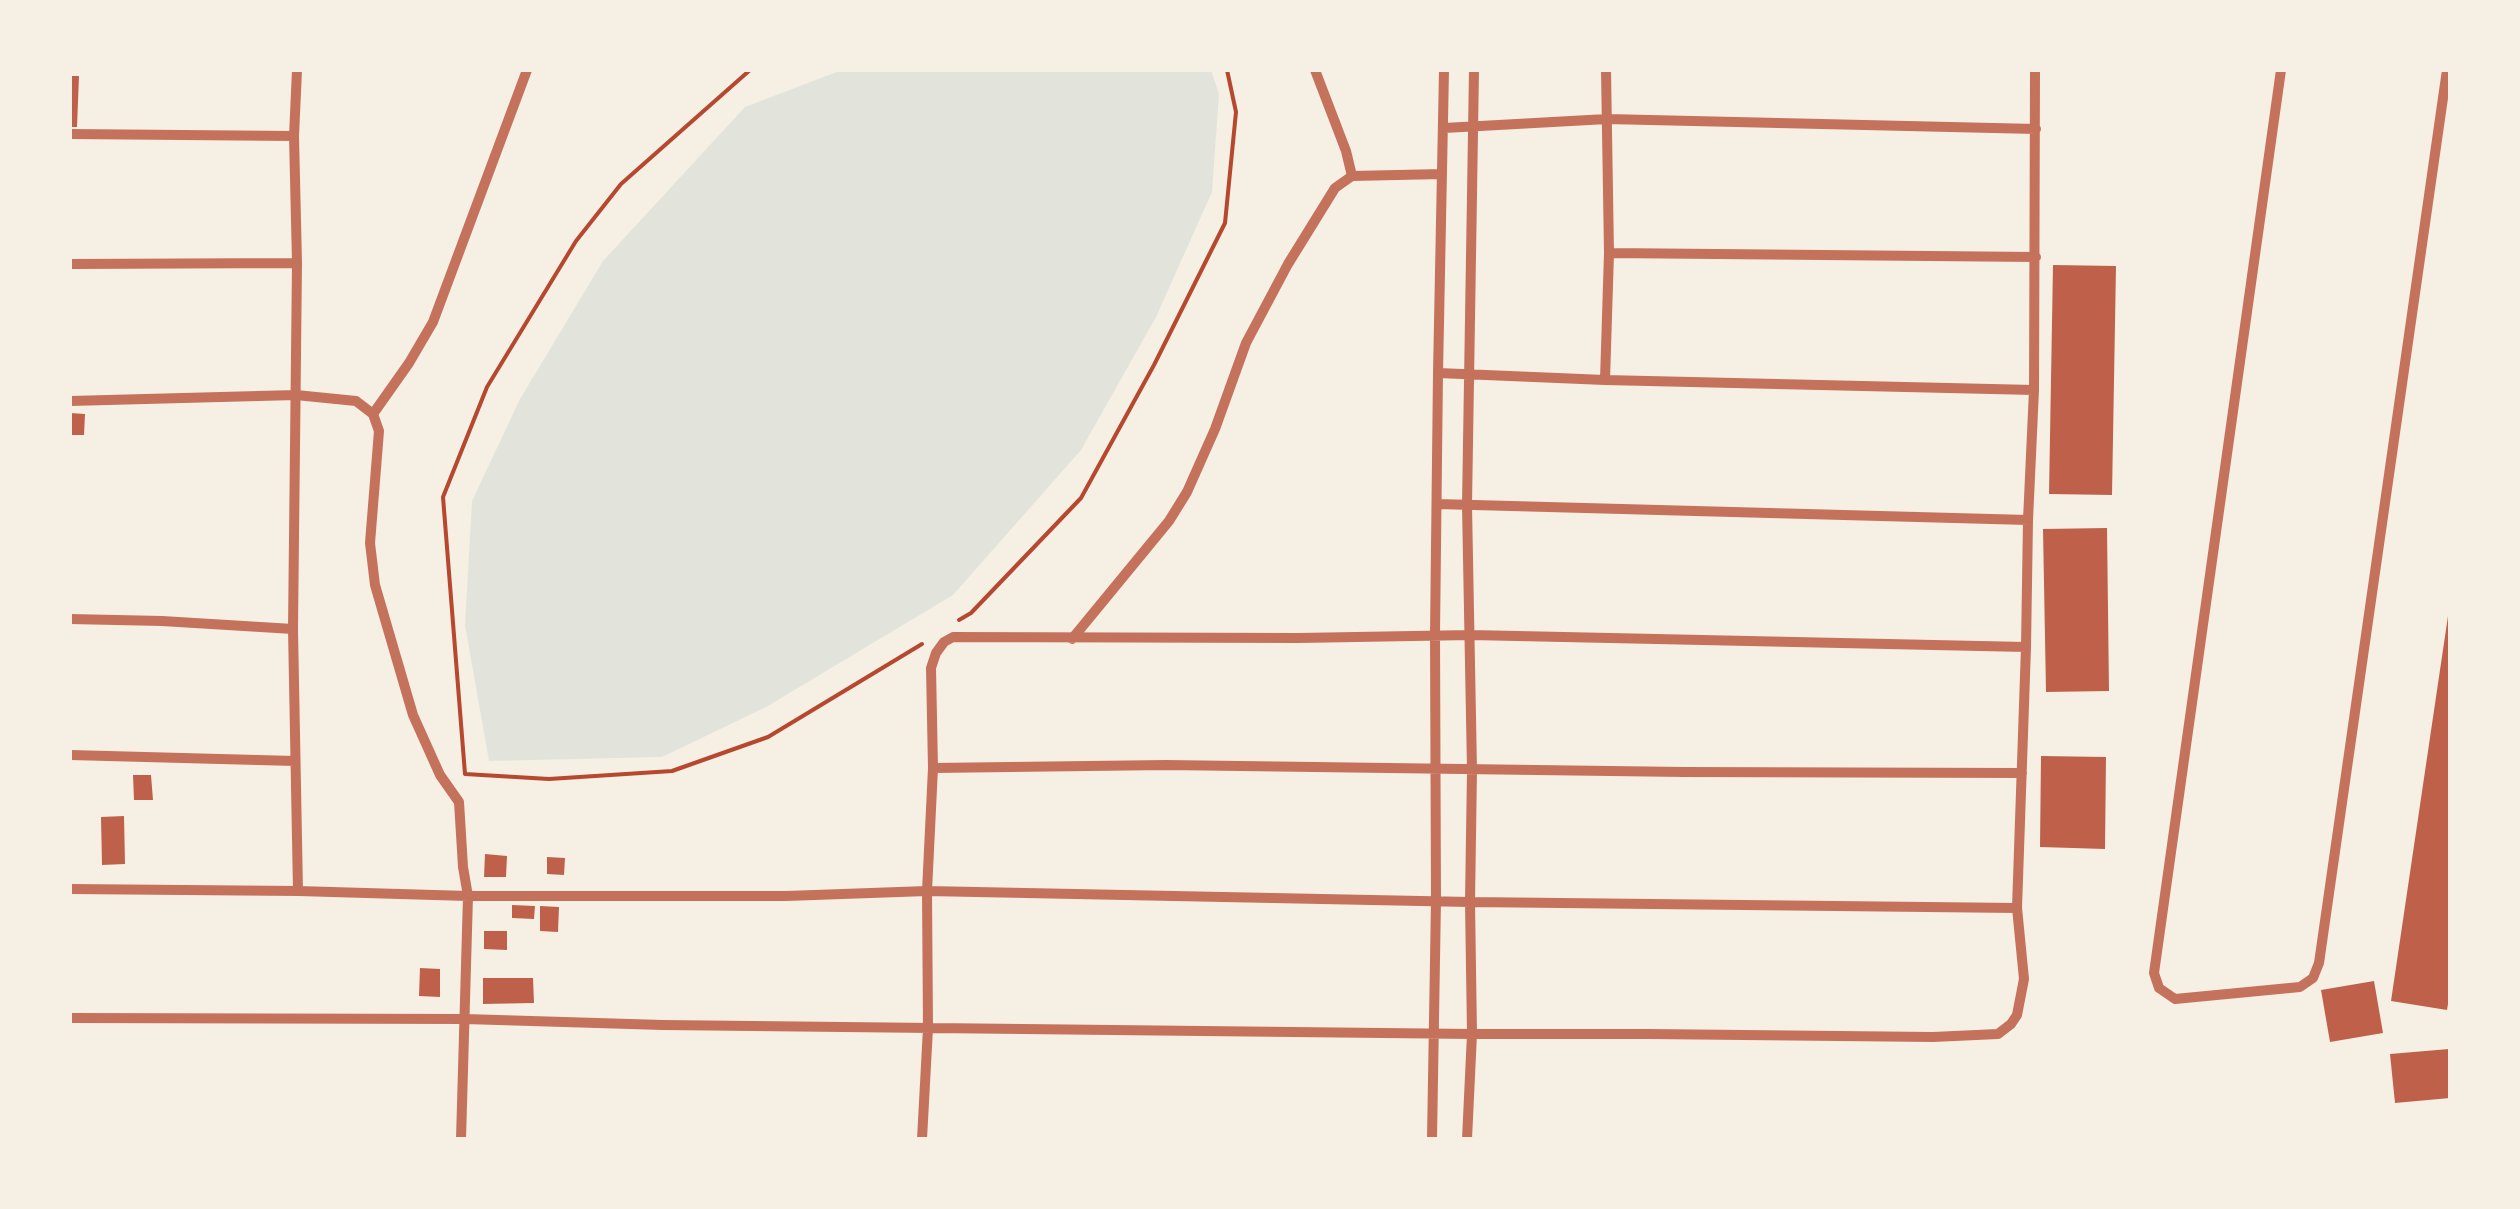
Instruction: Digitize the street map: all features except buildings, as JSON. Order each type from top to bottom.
[{"type":"street","points":[[297,70],[293,630],[298,891]]},
{"type":"street","points":[[373,414],[433,322],[526,70]]},
{"type":"street","points":[[1315,70],[1352,176]]},
{"type":"street","points":[[1432,1139],[1444,70]]},
{"type":"street","points":[[1467,1139],[1472,1034],[1467,505],[1474,70]]},
{"type":"street","points":[[1605,380],[1609,253],[1606,70]]},
{"type":"street","points":[[70,1018],[465,1018],[663,1025],[1434,1034],[1998,1034],[2011,1024],[2021,1004],[2024,978],[2017,908],[2034,390],[2034,70]]},
{"type":"street","points":[[2281,70],[2154,973],[2159,988],[2175,999],[2300,987],[2313,978],[2319,964],[2447,70]]},
{"type":"street","points":[[1444,128],[1607,119],[2036,128]]},
{"type":"street","points":[[70,134],[294,136]]},
{"type":"street","points":[[1072,639],[1169,521],[1186,492],[1246,343],[1335,188],[1352,176],[1442,174]]},
{"type":"street","points":[[1609,253],[2036,258]]},
{"type":"street","points":[[70,264],[297,263]]},
{"type":"street","points":[[1438,373],[2034,390]]},
{"type":"street","points":[[70,401],[296,395],[356,401],[373,414],[378,431],[370,543],[375,586],[413,715],[440,775],[458,802],[468,896],[462,1139]]},
{"type":"street","points":[[1437,504],[2028,520]]},
{"type":"street","points":[[70,619],[293,630]]},
{"type":"street","points":[[922,1139],[933,768],[931,668],[944,642],[954,637],[1471,634],[2026,647]]},
{"type":"street","points":[[70,756],[295,761]]},
{"type":"street","points":[[933,768],[1166,765],[2022,773]]},
{"type":"street","points":[[70,888],[468,896],[786,896],[928,891],[2017,908]]},
{"type":"path","points":[[750,70],[620,184],[576,240],[488,387],[450,478],[443,497],[466,774],[550,779],[672,770],[768,737],[924,643]]},
{"type":"path","points":[[955,623],[971,613],[1081,498],[1225,223],[1236,112],[1227,70]]},
{"type":"shaded area","points":[[842,70],[1211,70],[1219,94],[1212,192],[1156,317],[1081,450],[953,595],[766,707],[662,757],[489,761],[465,625],[472,501],[520,399],[603,261],[745,107]]}]
